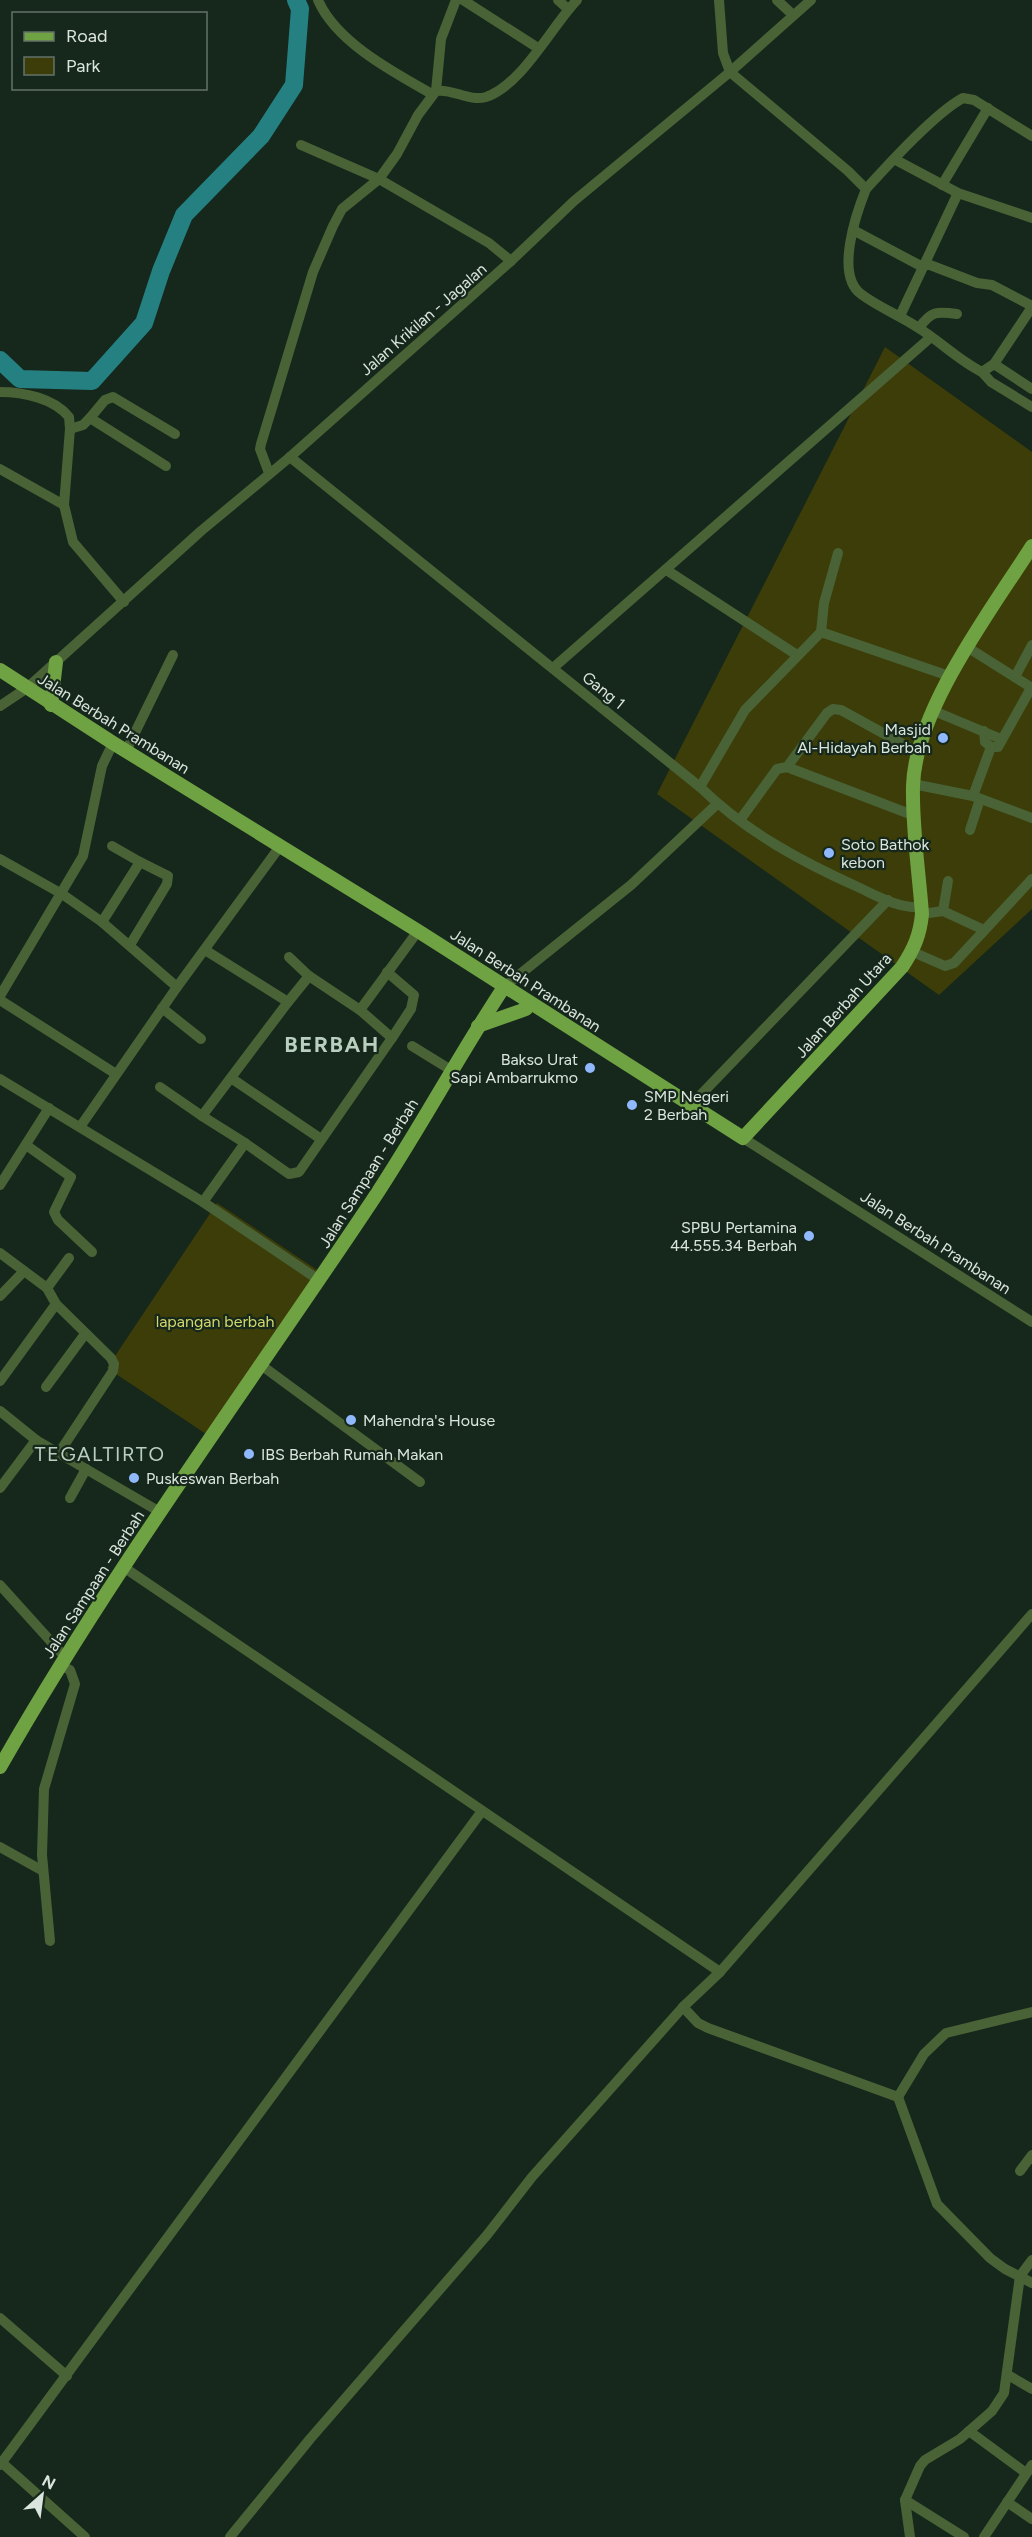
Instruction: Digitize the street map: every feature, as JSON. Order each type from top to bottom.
[{"type":"main road","name":"Jalan Berbah Utara","points":[[744,1138],[902,967],[913,952],[921,931],[922,911],[913,784],[919,753],[949,676],[1032,546]]},
{"type":"main road","points":[[51,705],[56,662]]},
{"type":"main road","name":"Jalan Berbah Prambanan","points":[[0,670],[51,705],[281,845],[744,1138]]},
{"type":"main road","name":"Jalan Sampaan - Berbah","points":[[0,1767],[62,1661],[123,1566],[392,1170],[451,1070],[504,987]]},
{"type":"main road","points":[[478,1026],[526,1009],[530,1004]]},
{"type":"street","points":[[318,0],[334,28],[396,74],[434,92],[474,97],[489,95],[515,77],[577,0]]},
{"type":"street","points":[[269,473],[262,455],[261,444],[313,272],[342,209],[379,179],[397,154],[434,92],[441,39],[456,0]]},
{"type":"street","points":[[462,0],[538,48]]},
{"type":"street","points":[[558,0],[568,9]]},
{"type":"street","points":[[719,0],[723,53],[730,72],[848,171],[866,189]]},
{"type":"street","points":[[777,0],[793,15]]},
{"type":"street","name":"Jalan Krikilan - Jagalan","points":[[0,706],[27,688],[511,261],[574,201],[730,72],[811,0]]},
{"type":"street","points":[[1032,136],[968,98],[956,102],[894,159],[866,189],[853,230],[848,261],[853,286],[860,294],[919,328],[965,364],[982,372],[991,382],[1032,407]]},
{"type":"street","points":[[942,185],[988,108]]},
{"type":"street","points":[[301,145],[379,179],[489,243],[511,261]]},
{"type":"street","points":[[894,159],[958,193],[1032,218]]},
{"type":"street","points":[[900,316],[958,193]]},
{"type":"street","points":[[853,230],[919,265],[925,264],[978,283],[992,285],[1031,310],[994,364],[982,372]]},
{"type":"street","points":[[919,328],[929,314],[938,311],[957,314]]},
{"type":"street","points":[[553,668],[931,337]]},
{"type":"street","points":[[994,364],[1032,389]]},
{"type":"street","points":[[0,392],[26,395],[55,405],[69,417],[64,505],[73,542],[124,602]]},
{"type":"street","points":[[70,429],[83,425],[105,400],[113,397],[175,434]]},
{"type":"street","points":[[90,418],[166,466]]},
{"type":"street","name":"Gang 1","points":[[290,457],[700,787],[717,804],[776,847],[807,864],[888,900],[922,911]]},
{"type":"street","points":[[0,469],[64,505]]},
{"type":"street","points":[[700,787],[745,710],[821,632],[824,603],[838,553]]},
{"type":"street","points":[[668,571],[797,655]]},
{"type":"street","points":[[821,632],[949,676]]},
{"type":"street","points":[[1015,677],[1032,645]]},
{"type":"street","points":[[967,647],[1032,688],[998,747],[991,747],[983,739],[984,731]]},
{"type":"street","points":[[126,751],[173,655]]},
{"type":"street","points":[[787,767],[827,712],[833,709],[841,710],[919,753]]},
{"type":"street","points":[[934,711],[1001,739]]},
{"type":"street","points":[[113,743],[102,766],[83,856],[62,894],[13,970],[0,998],[116,1074]]},
{"type":"street","points":[[970,830],[976,797],[991,747]]},
{"type":"street","points":[[740,820],[777,769],[787,767],[915,816]]},
{"type":"street","points":[[913,784],[976,797],[1032,818]]},
{"type":"street","points":[[504,987],[631,885],[717,804]]},
{"type":"street","points":[[80,1127],[162,1008],[281,845]]},
{"type":"street","points":[[112,846],[168,876],[169,879],[130,945]]},
{"type":"street","points":[[0,859],[62,894],[102,922],[177,987]]},
{"type":"street","points":[[102,922],[140,862]]},
{"type":"street","points":[[913,952],[945,966],[949,965],[1032,879]]},
{"type":"street","points":[[943,910],[948,881]]},
{"type":"street","points":[[691,1105],[888,900]]},
{"type":"street","points":[[922,911],[943,910],[984,930]]},
{"type":"street","points":[[360,1010],[418,931]]},
{"type":"street","points":[[205,950],[288,1002]]},
{"type":"street","points":[[289,957],[309,976],[360,1010],[392,1038]]},
{"type":"street","points":[[160,1087],[293,1175],[303,1167],[411,1009],[414,995],[387,972]]},
{"type":"street","points":[[202,1116],[309,976]]},
{"type":"street","points":[[162,1008],[201,1039]]},
{"type":"street","points":[[412,1046],[451,1070]]},
{"type":"street","points":[[231,1078],[321,1139]]},
{"type":"street","points":[[0,1079],[203,1202],[319,1280]]},
{"type":"street","points":[[0,1185],[49,1108]]},
{"type":"street","name":"Jalan Berbah Prambanan","points":[[744,1138],[1032,1322]]},
{"type":"street","points":[[203,1202],[245,1143]]},
{"type":"street","points":[[26,1145],[71,1177],[54,1212],[58,1220],[92,1252]]},
{"type":"street","points":[[0,1253],[47,1288],[56,1304],[111,1358],[114,1364],[113,1371],[59,1452]]},
{"type":"street","points":[[47,1288],[69,1258]]},
{"type":"street","points":[[0,1296],[24,1270]]},
{"type":"street","points":[[0,1381],[56,1304]]},
{"type":"street","points":[[46,1387],[86,1334]]},
{"type":"street","points":[[261,1365],[420,1482]]},
{"type":"street","points":[[0,1411],[36,1440],[160,1512]]},
{"type":"street","points":[[0,1488],[36,1440]]},
{"type":"street","points":[[70,1498],[86,1469]]},
{"type":"street","points":[[123,1566],[720,1972]]},
{"type":"street","points":[[0,1585],[70,1670],[75,1684],[45,1780],[43,1871],[50,1941]]},
{"type":"street","points":[[230,2537],[310,2439],[487,2235],[532,2177],[683,2007],[720,1972],[1032,1614]]},
{"type":"street","points":[[85,2537],[1,2463],[482,1811]]},
{"type":"street","points":[[0,1847],[43,1871]]},
{"type":"street","points":[[683,2007],[698,2023],[898,2097]]},
{"type":"street","points":[[898,2097],[924,2054],[946,2033],[1032,2012]]},
{"type":"street","points":[[898,2097],[937,2204],[990,2258],[1032,2283]]},
{"type":"street","points":[[1020,2171],[1032,2155]]},
{"type":"street","points":[[910,2537],[905,2500],[925,2460],[969,2431],[999,2403],[1008,2375],[1020,2276],[1032,2260]]},
{"type":"street","points":[[0,2318],[67,2376]]},
{"type":"street","points":[[1008,2375],[1032,2389]]},
{"type":"street","points":[[969,2431],[1029,2469],[984,2537]]},
{"type":"street","points":[[905,2500],[964,2537]]},
{"type":"street","points":[[1007,2502],[1032,2519]]},
{"type":"green space","points":[[885,347],[1032,452],[1032,909],[939,995],[657,794]]},
{"type":"green space","name":"lapangan berbah","points":[[217,1203],[323,1274],[212,1438],[107,1368]]},
{"type":"waterway","points":[[0,360],[20,379],[92,381],[144,323],[161,271],[184,215],[261,136],[294,85],[300,9],[296,0]]},
{"type":"place","name":"Masjid Al-Hidayah Berbah","points":[[943,738]]},
{"type":"place","name":"Soto Bathok kebon","points":[[829,853]]},
{"type":"place","name":"Bakso Urat Sapi Ambarrukmo","points":[[590,1068]]},
{"type":"place","name":"SMP Negeri 2 Berbah","points":[[632,1105]]},
{"type":"place","name":"SPBU Pertamina 44.555.34 Berbah","points":[[809,1236]]},
{"type":"place","name":"Mahendra's House","points":[[351,1420]]},
{"type":"place","name":"IBS Berbah Rumah Makan","points":[[249,1454]]},
{"type":"place","name":"Puskeswan Berbah","points":[[134,1478]]},
{"type":"district","name":"BERBAH","points":[[332,1044]]},
{"type":"district","name":"TEGALTIRTO","points":[[100,1454]]}]
